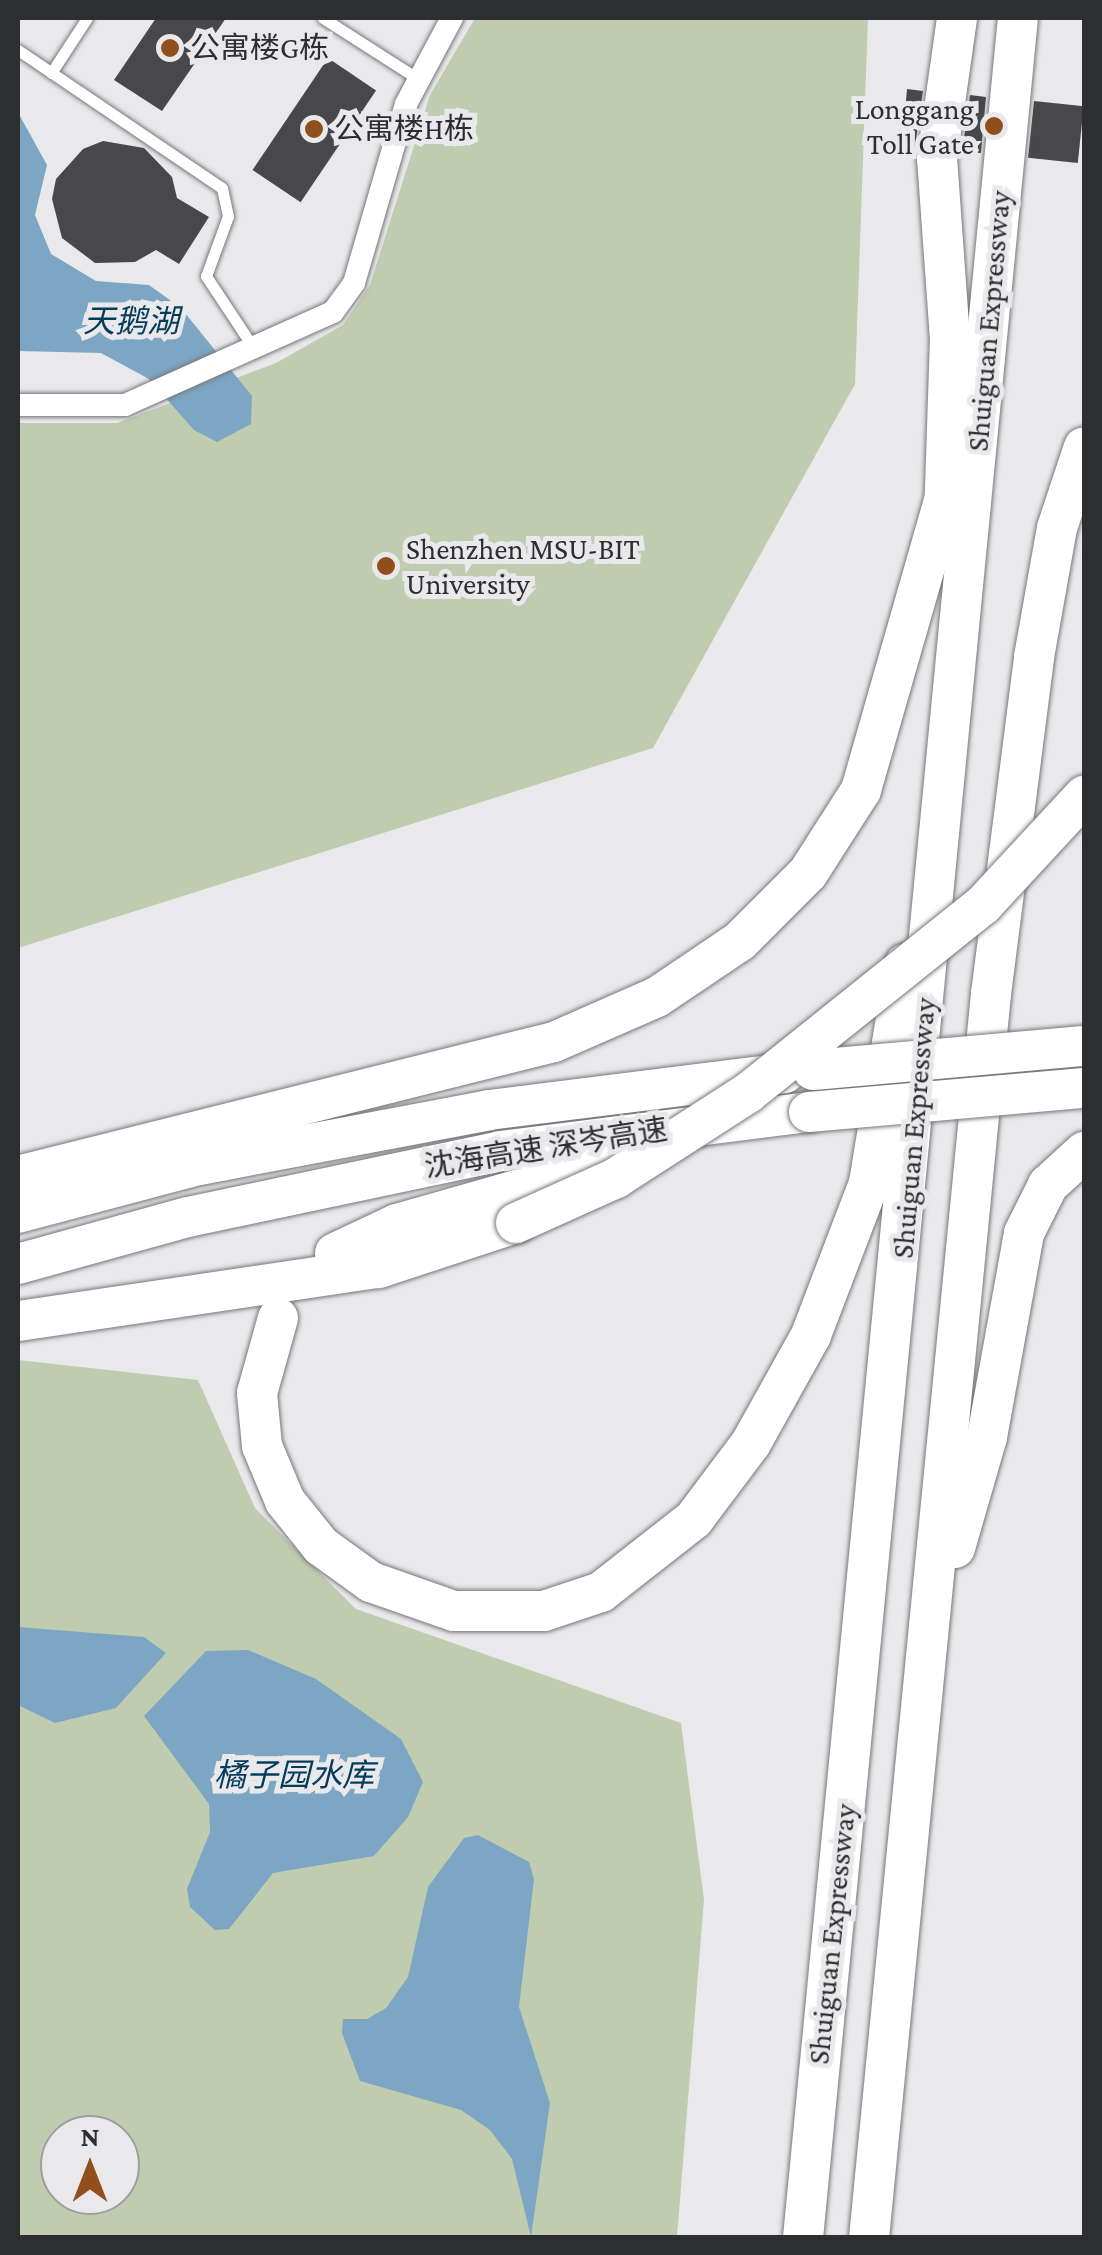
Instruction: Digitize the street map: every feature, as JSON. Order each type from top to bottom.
[{"type":"highway","points":[[278,1318],[258,1394],[271,1474],[321,1546],[399,1594],[483,1614],[559,1607],[634,1570],[713,1496],[811,1334],[869,1183],[910,928],[946,493],[950,339],[937,159],[957,18]]},
{"type":"highway","name":"Shuiguan Expressway","points":[[803,2238],[1018,18]]},
{"type":"highway","name":"Shuiguan Expressway","points":[[869,2238],[1019,762],[1057,528],[1084,448]]},
{"type":"highway","points":[[18,1176],[554,1042],[657,997],[740,942],[808,873],[861,790],[946,493]]},
{"type":"highway","points":[[18,1321],[364,1270],[516,1222],[616,1178],[748,1093],[982,905],[1084,796]]},
{"type":"highway","name":"沈海高速 深岑高速","points":[[18,1212],[199,1164],[489,1110],[814,1070],[1084,1046]]},
{"type":"highway","name":"沈海高速 深岑高速","points":[[18,1264],[188,1216],[500,1152],[799,1113],[1084,1088]]},
{"type":"highway","points":[[334,1253],[412,1220],[799,1113]]},
{"type":"highway","points":[[927,1646],[987,1437],[1024,1233],[1048,1185],[1084,1152]]},
{"type":"street","points":[[18,405],[92,410],[150,396],[319,322],[343,301],[418,78],[452,18]]},
{"type":"lane","points":[[51,73],[87,18]]},
{"type":"lane","points":[[324,18],[418,78]]},
{"type":"lane","points":[[18,50],[222,188],[228,216],[206,276],[255,350]]},
{"type":"green space","name":"Shenzhen MSU-BIT University","points":[[475,18],[868,18],[855,384],[653,748],[18,948],[18,423],[117,423],[276,363],[343,325],[370,285],[430,95]]},
{"type":"green space","points":[[18,1360],[198,1380],[255,1508],[356,1609],[681,1723],[704,1900],[677,2237],[18,2238]]},
{"type":"water","name":"天鹅湖","points":[[20,116],[47,165],[35,215],[51,254],[96,281],[149,285],[181,308],[252,396],[251,424],[217,442],[194,430],[149,379],[101,353],[18,351]]},
{"type":"water","points":[[18,1627],[144,1637],[166,1653],[116,1708],[55,1723],[18,1705]]},
{"type":"water","name":"橘子园水库","points":[[248,1650],[316,1679],[401,1739],[423,1782],[408,1817],[374,1856],[273,1873],[229,1929],[215,1930],[190,1907],[187,1889],[210,1832],[209,1804],[144,1716],[206,1651]]},
{"type":"water","points":[[478,1835],[529,1862],[534,1879],[519,2007],[550,2103],[531,2237],[512,2159],[490,2130],[461,2110],[360,2081],[342,2033],[343,2019],[367,2019],[386,2008],[408,1977],[428,1887],[464,1838]]},
{"type":"building","name":"公寓楼G栋","points":[[156,18],[226,18],[162,111],[114,80]]},
{"type":"building","name":"公寓楼H栋","points":[[328,58],[376,90],[301,202],[253,170]]},
{"type":"building","points":[[907,89],[923,91],[915,147],[902,146]]},
{"type":"building","points":[[970,95],[986,97],[981,153],[962,152]]},
{"type":"building","points":[[1034,101],[1084,106],[1078,163],[1028,158]]},
{"type":"building","points":[[103,141],[144,148],[172,177],[177,198],[209,217],[179,264],[156,250],[135,262],[95,263],[62,238],[52,199],[56,179],[83,149]]},
{"type":"place","name":"公寓楼G栋","points":[[170,48]]},
{"type":"place","name":"Longgang Toll Gate","points":[[994,126]]},
{"type":"place","name":"公寓楼H栋","points":[[314,129]]},
{"type":"place","name":"Shenzhen MSU-BIT University","points":[[386,566]]}]
